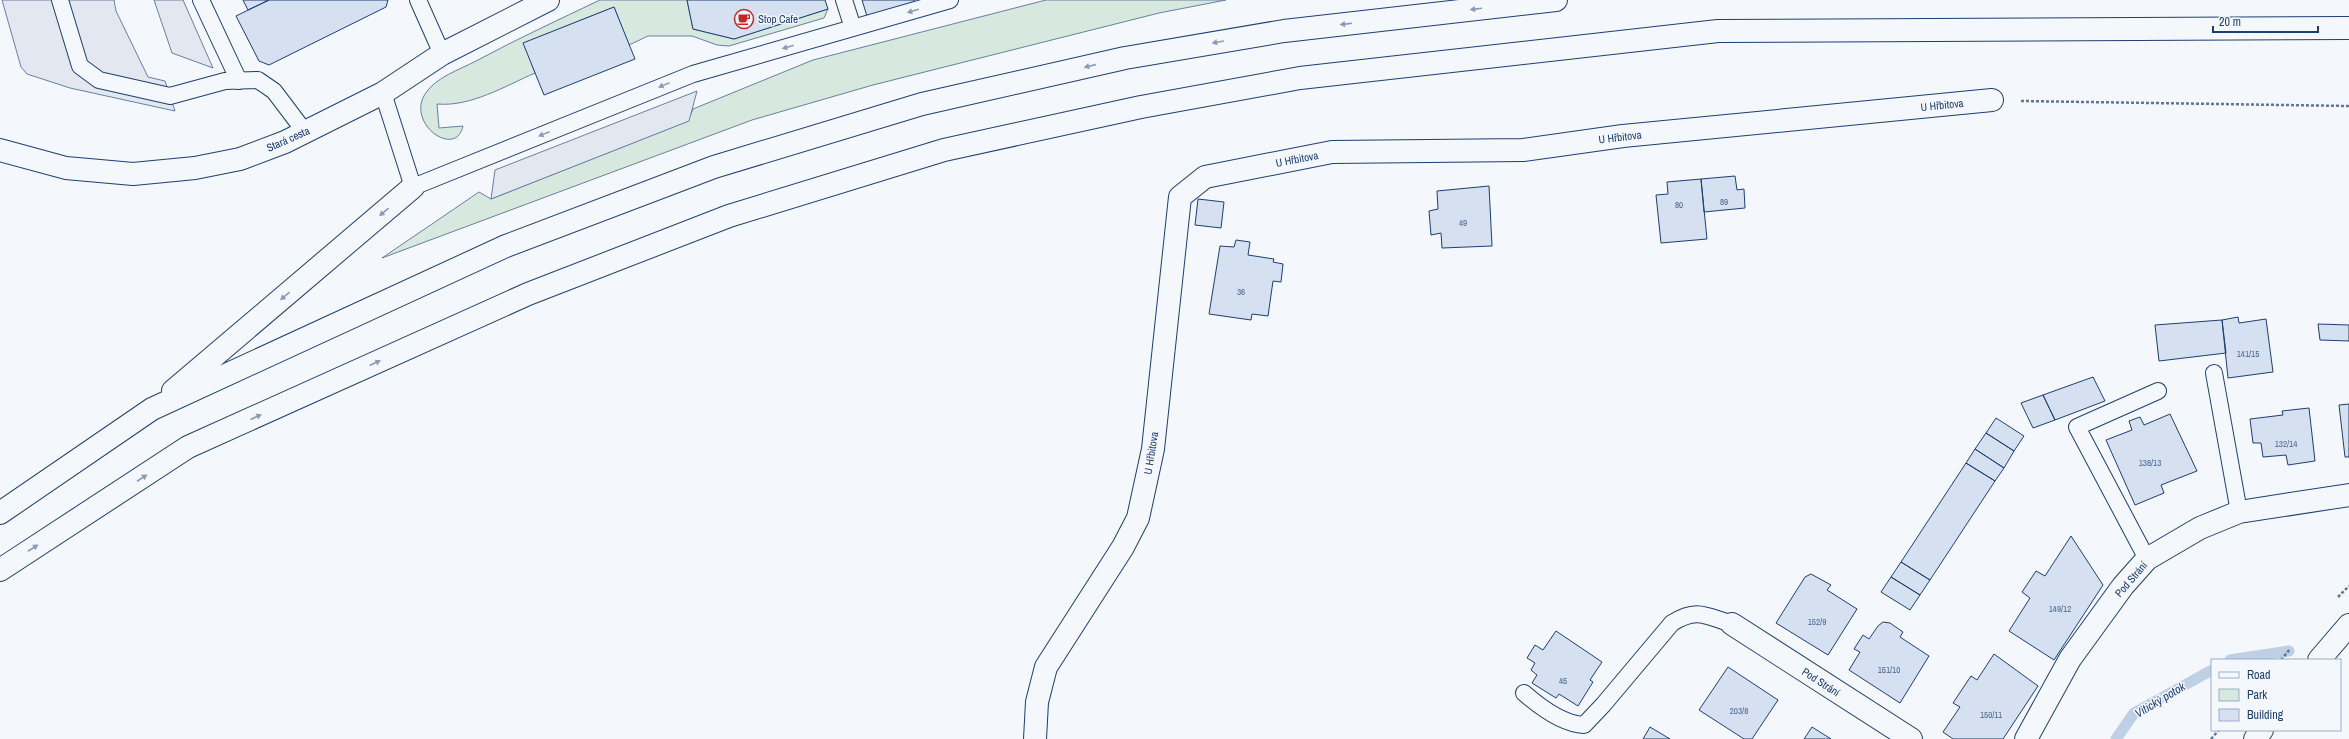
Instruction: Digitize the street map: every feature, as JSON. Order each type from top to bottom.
[{"type":"main road","name":"Stará cesta","points":[[0,150],[66,168],[134,174],[195,168],[240,159],[305,132],[383,93],[442,54],[548,0]]},
{"type":"main road","points":[[152,409],[506,246],[714,167],[922,104],[1125,58],[1276,32],[1556,0]]},
{"type":"main road","points":[[0,570],[188,447],[528,294],[729,216],[944,150],[1141,107],[1300,78],[1718,31],[2349,28]]},
{"type":"main road","name":"U Hřbitova","points":[[1035,739],[1037,702],[1046,667],[1124,547],[1138,518],[1153,449],[1180,197],[1205,177],[1332,152],[1523,150],[1624,136],[1992,100]]},
{"type":"main road","points":[[0,513],[152,409],[413,187]]},
{"type":"main road","name":"Pod Strání","points":[[2026,739],[2070,659],[2123,586],[2147,559],[2200,528],[2239,512],[2349,495]]},
{"type":"main road","name":"Pod Strání","points":[[1732,624],[1911,739]]},
{"type":"main road","points":[[2320,659],[2349,625]]},
{"type":"main road","points":[[2255,739],[2261,731]]},
{"type":"lane","points":[[60,0],[80,66],[99,80],[170,96],[225,81],[258,80],[274,91],[305,132]]},
{"type":"lane","points":[[201,0],[239,80]]},
{"type":"lane","points":[[418,0],[442,54]]},
{"type":"lane","points":[[844,0],[853,28]]},
{"type":"lane","points":[[383,93],[413,187],[693,74],[950,0]]},
{"type":"lane","points":[[2214,374],[2239,512]]},
{"type":"lane","points":[[2147,559],[2077,428],[2158,391]]},
{"type":"lane","points":[[1524,693],[1536,704],[1572,724],[1584,725],[1603,705],[1672,623],[1686,614],[1698,613],[1732,624]]},
{"type":"path","points":[[1992,100],[2349,106]]},
{"type":"path","points":[[2211,739],[2218,731]]},
{"type":"green space","points":[[600,0],[687,0],[693,29],[734,39],[828,9],[824,18],[729,46],[717,45],[692,36],[648,36],[629,45],[614,7],[524,43],[535,73],[475,99],[450,104],[437,104],[439,128],[463,126],[459,135],[451,139],[443,138],[434,134],[427,126],[422,116],[421,105],[425,94],[441,78]]},
{"type":"green space","points":[[1046,0],[1226,0],[1159,13],[873,85],[752,120],[382,258],[479,192],[491,199],[688,121],[693,109],[813,60]]},
{"type":"shaded area","points":[[2,0],[114,0],[116,11],[148,77],[165,81],[175,111],[70,88],[27,74],[21,67]]},
{"type":"shaded area","points":[[154,0],[183,0],[213,68],[172,53]]},
{"type":"shaded area","points":[[697,91],[689,121],[491,199],[495,170]]},
{"type":"building","points":[[243,0],[269,0],[248,10]]},
{"type":"building","points":[[269,0],[388,0],[386,7],[269,65],[259,61],[236,16]]},
{"type":"building","name":"Stop Cafe","points":[[687,0],[825,0],[828,9],[734,39],[693,29]]},
{"type":"building","points":[[862,0],[914,0],[918,10],[870,26]]},
{"type":"building","points":[[614,7],[635,59],[544,95],[523,43]]},
{"type":"building","points":[[1735,176],[1737,190],[1744,189],[1745,208],[1704,212],[1701,179]]},
{"type":"building","points":[[1701,179],[1707,239],[1661,243],[1656,195],[1668,194],[1667,182]]},
{"type":"building","points":[[1489,186],[1492,246],[1442,248],[1441,233],[1431,235],[1429,211],[1438,209],[1437,191]]},
{"type":"building","points":[[1198,199],[1224,202],[1221,228],[1195,225]]},
{"type":"building","points":[[1236,240],[1250,242],[1248,255],[1274,259],[1273,262],[1283,264],[1281,282],[1273,281],[1268,316],[1252,314],[1251,320],[1209,314],[1220,246],[1234,247]]},
{"type":"building","points":[[2238,317],[2239,323],[2266,319],[2273,372],[2228,378],[2222,320]]},
{"type":"building","points":[[2222,320],[2226,353],[2159,361],[2155,325]]},
{"type":"building","points":[[2318,324],[2349,325],[2349,341],[2320,340]]},
{"type":"building","points":[[2093,377],[2105,401],[2055,420],[2043,395]]},
{"type":"building","points":[[2043,395],[2055,420],[2033,428],[2021,403]]},
{"type":"building","points":[[2349,404],[2349,457],[2345,457],[2339,405]]},
{"type":"building","points":[[2309,408],[2315,461],[2288,465],[2286,455],[2263,457],[2261,443],[2253,443],[2250,419],[2283,415],[2282,411]]},
{"type":"building","points":[[2170,414],[2197,471],[2161,485],[2164,493],[2135,505],[2106,440],[2132,430],[2129,421],[2140,417],[2144,425]]},
{"type":"building","points":[[1996,418],[2024,436],[2014,451],[1986,433]]},
{"type":"building","points":[[1986,433],[2014,451],[2004,468],[1975,449]]},
{"type":"building","points":[[1975,449],[2004,468],[1995,481],[1966,463]]},
{"type":"building","points":[[1966,463],[1995,481],[1930,580],[1901,562]]},
{"type":"building","points":[[2071,536],[2103,585],[2054,660],[2009,631],[2030,598],[2022,592],[2036,571],[2045,576]]},
{"type":"building","points":[[1901,562],[1930,580],[1920,595],[1891,577]]},
{"type":"building","points":[[1811,574],[1831,585],[1827,590],[1857,609],[1828,655],[1776,623],[1805,577]]},
{"type":"building","points":[[1891,577],[1920,595],[1910,610],[1881,592]]},
{"type":"building","points":[[1883,622],[1890,623],[1903,632],[1900,637],[1929,656],[1900,703],[1849,670],[1860,652],[1854,649],[1863,635],[1869,639],[1878,626]]},
{"type":"building","points":[[1556,631],[1602,662],[1590,680],[1593,682],[1578,706],[1559,694],[1556,698],[1532,683],[1537,675],[1531,670],[1535,663],[1527,658],[1535,645],[1543,650]]},
{"type":"building","points":[[1994,654],[2038,686],[2003,739],[1953,739],[1943,732],[1960,707],[1953,703],[1971,676],[1977,680]]},
{"type":"building","points":[[1728,667],[1778,700],[1752,739],[1744,739],[1699,710]]},
{"type":"building","points":[[1650,727],[1670,739],[1643,739]]},
{"type":"building","points":[[1812,727],[1831,739],[1804,739]]},
{"type":"waterway","name":"Vitický potok","points":[[2237,659],[2289,651]]},
{"type":"waterway","name":"Vitický potok","points":[[2116,739],[2134,713],[2211,671]]},
{"type":"place","name":"Stop Cafe","points":[[744,19]]}]
